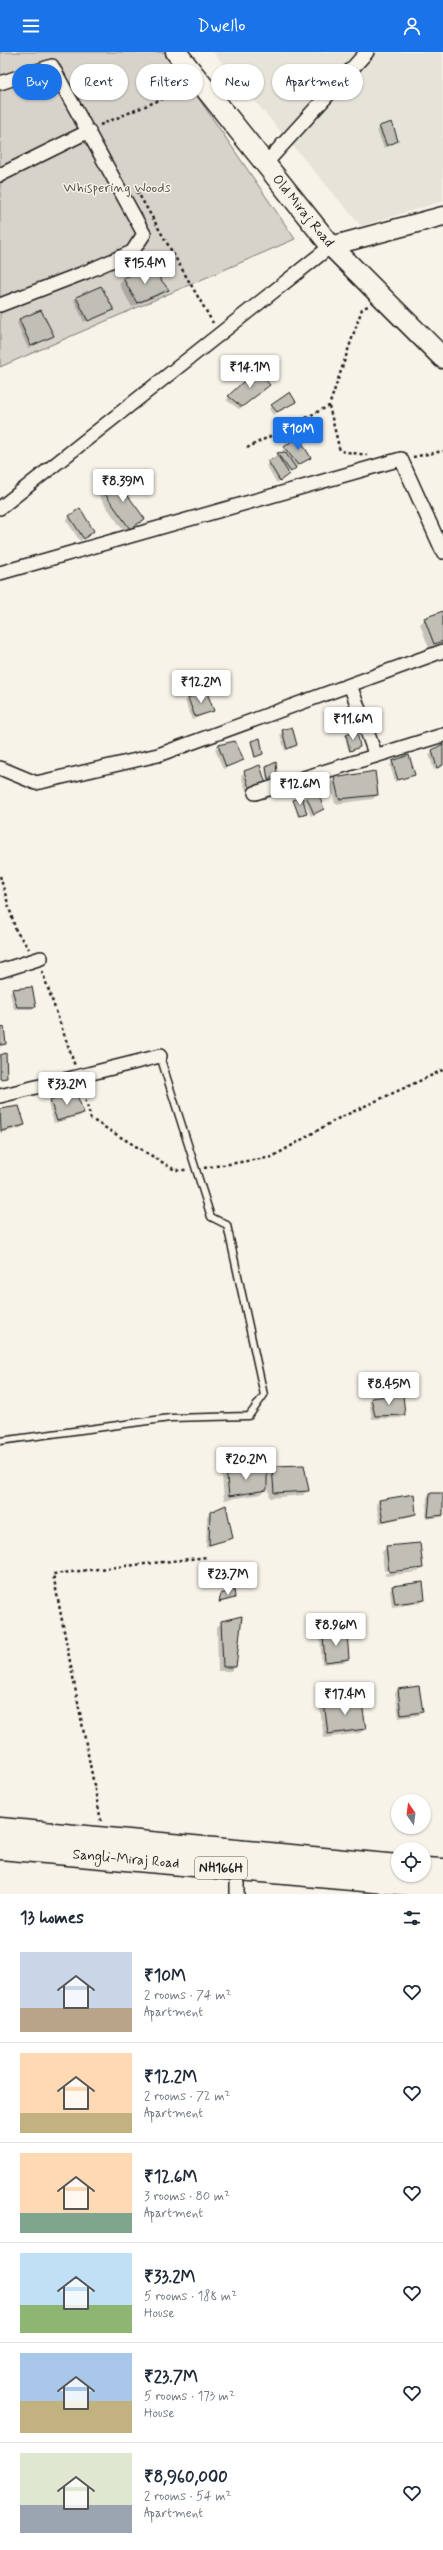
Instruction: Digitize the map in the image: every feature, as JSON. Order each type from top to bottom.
[{"type":"highway","name":"Sangli-Miraj Road","points":[[0,1829],[391,1865]]},
{"type":"highway","name":"Sangli-Miraj Road","points":[[0,1848],[443,1887]]},
{"type":"highway","points":[[431,1869],[443,1870]]},
{"type":"main road","name":"Old Miraj Road","points":[[176,52],[331,246],[443,358]]},
{"type":"street","points":[[265,164],[367,52]]},
{"type":"street","points":[[0,83],[52,66],[144,234],[132,252],[86,272],[0,305]]},
{"type":"street","points":[[0,175],[89,132]]},
{"type":"street","points":[[0,508],[331,246],[443,216]]},
{"type":"street","points":[[0,573],[38,564],[401,459],[443,552]]},
{"type":"street","points":[[0,768],[36,783],[158,756],[443,651]]},
{"type":"street","points":[[350,685],[376,756]]},
{"type":"street","points":[[255,793],[443,735]]},
{"type":"street","points":[[0,971],[38,959]]},
{"type":"street","points":[[0,1096],[160,1056]]},
{"type":"street","points":[[237,1869],[237,1894]]},
{"type":"lane","points":[[0,1441],[170,1418],[249,1416],[264,1395],[227,1225],[211,1217],[160,1056]]},
{"type":"path","points":[[371,455],[340,451],[329,406],[362,309],[382,297]]},
{"type":"path","points":[[248,448],[329,406]]},
{"type":"path","points":[[401,459],[443,451]]},
{"type":"path","points":[[0,876],[16,930],[38,959],[79,1076],[91,1119],[175,1170],[196,1169],[272,1157],[337,1119],[443,1070]]},
{"type":"path","points":[[104,1839],[53,1574],[208,1558]]},
{"type":"shaded area","points":[[213,52],[443,52],[443,201],[361,226],[254,100],[264,100],[264,64],[223,64]]},
{"type":"green space","name":"Whispering Woods","points":[[0,52],[167,52],[175,64],[136,64],[136,100],[200,100],[295,239],[0,367]]},
{"type":"building","points":[[392,122],[398,141],[387,146],[379,126]]},
{"type":"building","points":[[151,267],[169,290],[137,303],[123,278]]},
{"type":"building","points":[[101,286],[114,310],[88,321],[76,297]]},
{"type":"building","points":[[41,310],[54,336],[31,346],[19,319]]},
{"type":"building","points":[[257,369],[270,385],[242,407],[228,396]]},
{"type":"building","points":[[290,392],[296,402],[277,412],[271,405]]},
{"type":"building","points":[[298,436],[311,458],[298,465],[284,447]]},
{"type":"building","points":[[285,452],[296,468],[291,472],[277,453]]},
{"type":"building","points":[[278,456],[289,474],[280,481],[268,461]]},
{"type":"building","points":[[115,478],[145,519],[130,529],[100,487]]},
{"type":"building","points":[[80,508],[94,531],[84,539],[69,516]]},
{"type":"building","points":[[443,611],[443,641],[434,644],[424,618]]},
{"type":"building","points":[[206,690],[214,711],[195,717],[188,698]]},
{"type":"building","points":[[348,715],[350,726],[336,731],[333,719]]},
{"type":"building","points":[[292,727],[297,745],[287,749],[282,730]]},
{"type":"building","points":[[357,731],[360,747],[350,751],[346,735]]},
{"type":"building","points":[[260,738],[263,754],[255,757],[251,741]]},
{"type":"building","points":[[235,741],[244,760],[226,767],[218,745]]},
{"type":"building","points":[[443,744],[443,765],[437,768],[432,750]]},
{"type":"building","points":[[409,755],[415,775],[398,780],[392,761]]},
{"type":"building","points":[[276,762],[277,775],[268,780],[266,767]]},
{"type":"building","points":[[260,765],[266,784],[249,788],[244,771]]},
{"type":"building","points":[[375,771],[378,795],[339,799],[334,778]]},
{"type":"building","points":[[317,790],[324,809],[314,814],[306,796]]},
{"type":"building","points":[[302,796],[307,814],[299,816],[293,800]]},
{"type":"building","points":[[32,987],[36,1007],[17,1007],[12,989]]},
{"type":"building","points":[[4,1027],[6,1044],[0,1045],[0,1028]]},
{"type":"building","points":[[6,1053],[7,1078],[0,1079],[0,1055]]},
{"type":"building","points":[[75,1090],[84,1113],[57,1121],[50,1100]]},
{"type":"building","points":[[19,1106],[25,1125],[1,1131],[0,1109]]},
{"type":"building","points":[[403,1394],[405,1415],[375,1416],[371,1398]]},
{"type":"building","points":[[304,1465],[309,1491],[274,1493],[272,1466]]},
{"type":"building","points":[[226,1469],[267,1470],[267,1490],[229,1496]]},
{"type":"building","points":[[430,1493],[443,1493],[443,1515],[428,1517]]},
{"type":"building","points":[[414,1494],[416,1514],[383,1521],[379,1500]]},
{"type":"building","points":[[226,1505],[233,1538],[209,1545],[210,1512]]},
{"type":"building","points":[[420,1543],[423,1568],[389,1572],[386,1546]]},
{"type":"building","points":[[423,1582],[425,1600],[395,1604],[392,1586]]},
{"type":"building","points":[[234,1589],[235,1598],[219,1602],[221,1594]]},
{"type":"building","points":[[242,1616],[236,1667],[223,1667],[221,1621]]},
{"type":"building","points":[[347,1633],[349,1659],[325,1662],[323,1635]]},
{"type":"building","points":[[419,1686],[423,1712],[401,1715],[398,1689]]},
{"type":"building","points":[[361,1697],[366,1729],[328,1734],[324,1702]]}]
